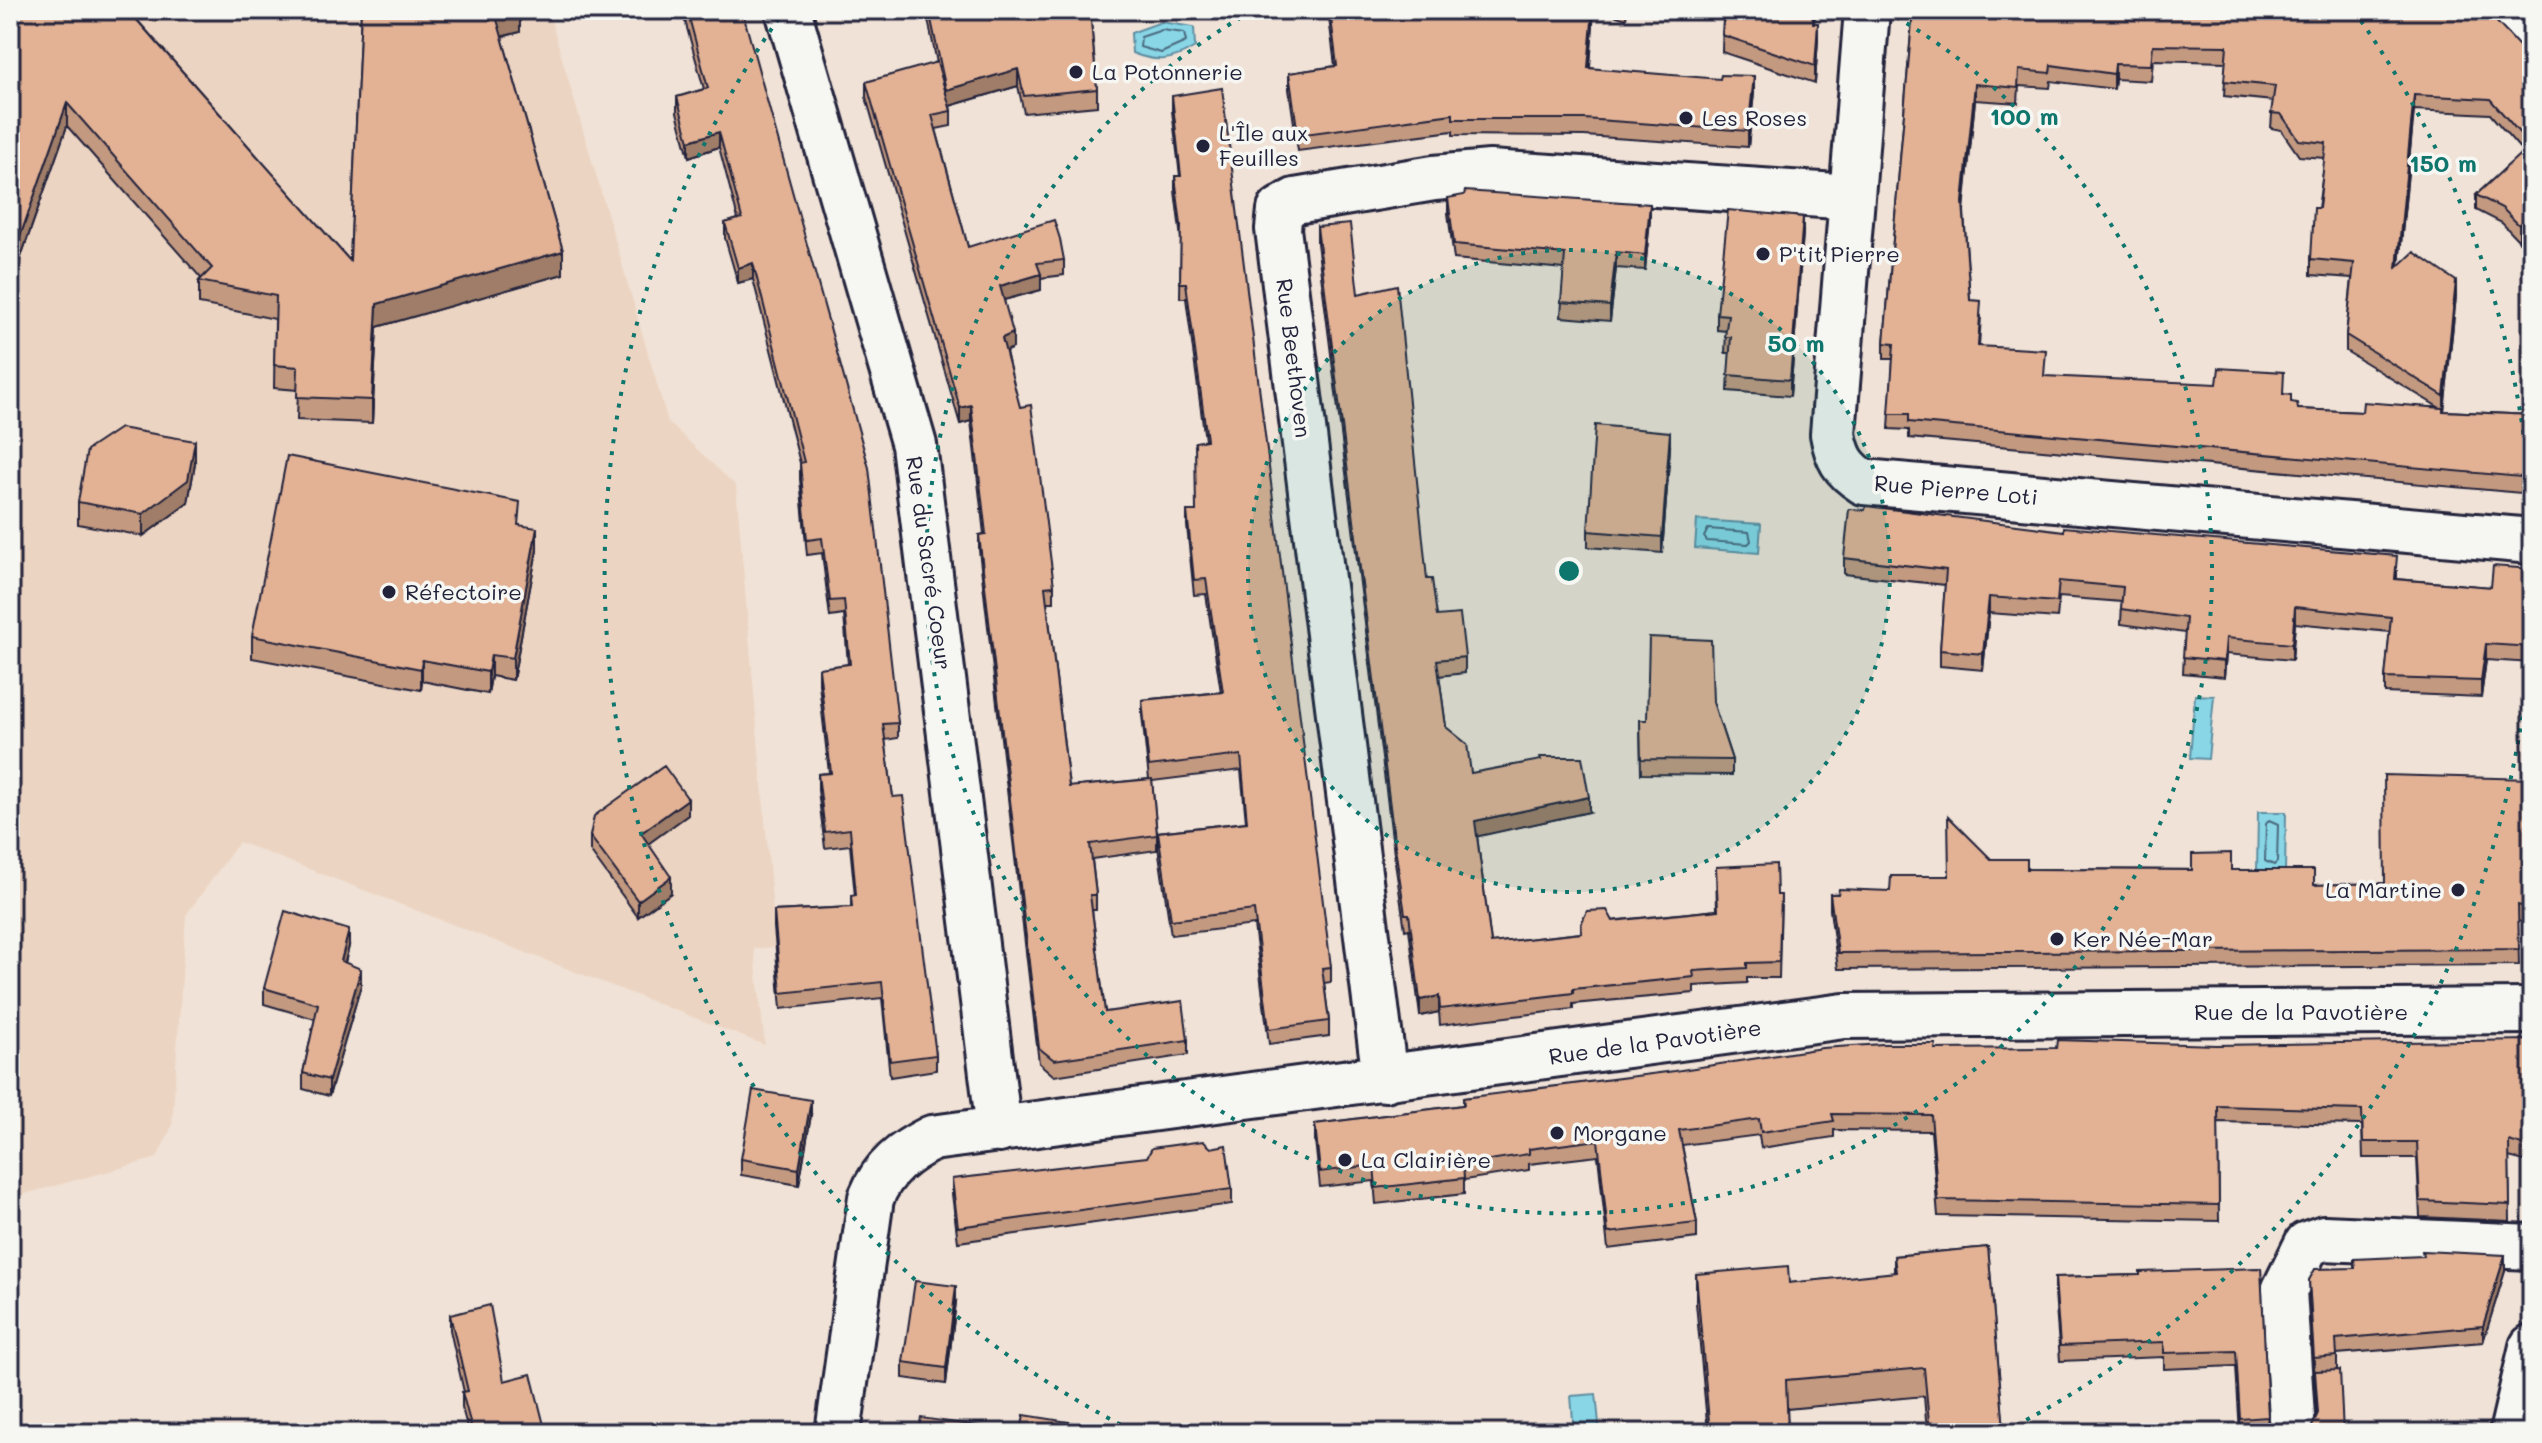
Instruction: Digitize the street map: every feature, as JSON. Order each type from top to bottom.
[{"type":"street","name":"Rue du Sacré Coeur","points":[[788,10],[914,445],[999,1130]]},
{"type":"street","name":"Rue Pierre Loti","points":[[1867,10],[1833,434],[1837,455],[1848,471],[1864,482],[2532,541]]},
{"type":"street","points":[[2507,10],[2532,38]]},
{"type":"street","name":"Rue Beethoven","points":[[1385,1079],[1278,229],[1280,210],[1295,201],[1434,178],[1490,173],[1852,197]]},
{"type":"street","name":"Rue de la Pavotière","points":[[838,1433],[871,1198],[877,1183],[894,1162],[932,1138],[1873,1014],[2532,1011]]},
{"type":"street","points":[[2293,1433],[2284,1291],[2307,1244],[2324,1238],[2532,1247]]},
{"type":"street","points":[[2512,1433],[2532,1347]]},
{"type":"shaded area","points":[[10,10],[548,10],[668,422],[736,486],[776,947],[754,949],[765,1045],[239,842],[186,915],[172,1126],[157,1158],[10,1198]]},
{"type":"water","points":[[1161,22],[1194,27],[1195,47],[1165,59],[1132,53],[1131,33]]},
{"type":"water","points":[[1697,520],[1761,524],[1759,553],[1695,548]]},
{"type":"water","points":[[2195,695],[2214,696],[2208,759],[2190,758]]},
{"type":"water","points":[[2258,812],[2286,812],[2285,873],[2257,873]]},
{"type":"water","points":[[1596,1394],[1600,1433],[1574,1433],[1571,1396]]},
{"type":"building","points":[[10,10],[128,10],[350,261],[361,10],[516,10],[496,16],[563,251],[377,304],[372,400],[297,397],[298,367],[274,365],[276,296],[199,281],[212,268],[67,103],[10,265]]},
{"type":"building","points":[[687,10],[742,10],[869,468],[898,723],[883,724],[893,797],[903,796],[936,1055],[890,1061],[882,982],[781,993],[774,911],[852,907],[851,896],[856,895],[850,829],[825,832],[818,774],[831,773],[819,668],[850,664],[844,600],[830,601],[822,538],[807,540],[800,463],[804,462],[753,263],[738,268],[725,223],[742,218],[719,132],[689,141],[677,97],[708,88]]},
{"type":"building","points":[[929,10],[1090,10],[1097,89],[1024,96],[1018,69],[946,90]]},
{"type":"building","points":[[1330,10],[1593,10],[1588,68],[1720,79],[1721,75],[1754,76],[1748,131],[1584,119],[1453,119],[1453,114],[1298,135],[1289,73],[1337,66]]},
{"type":"building","points":[[1724,10],[1814,10],[1813,23],[1818,23],[1815,66],[1722,35]]},
{"type":"building","points":[[1913,10],[2425,10],[2493,18],[2532,60],[2532,213],[2519,225],[2502,208],[2476,195],[2530,145],[2490,99],[2414,95],[2397,268],[2414,252],[2456,281],[2444,396],[2346,335],[2354,263],[2311,259],[2314,208],[2319,208],[2326,143],[2299,140],[2281,114],[2271,113],[2275,86],[2224,81],[2227,46],[2153,45],[2151,65],[2115,64],[2114,74],[2051,65],[2050,73],[2019,70],[2018,88],[1975,84],[1963,202],[1970,300],[1981,301],[1978,346],[2046,350],[2044,376],[2217,384],[2219,368],[2284,372],[2283,394],[2291,395],[2291,402],[2297,403],[2298,409],[2362,412],[2363,402],[2443,408],[2443,411],[2532,415],[2532,478],[1909,422],[1909,414],[1889,414],[1894,344],[1884,343]]},
{"type":"building","points":[[937,62],[951,111],[932,115],[968,247],[1054,220],[1060,239],[1064,260],[1037,263],[1041,274],[1000,286],[1013,333],[1002,338],[1020,407],[1031,405],[1054,586],[1045,587],[1069,787],[1152,779],[1157,835],[1090,844],[1096,895],[1090,895],[1105,1012],[1183,1001],[1188,1040],[1054,1060],[1039,1048],[979,535],[986,534],[971,405],[960,408],[866,82]]},
{"type":"building","points":[[1222,88],[1331,967],[1322,968],[1329,1021],[1269,1029],[1254,910],[1171,920],[1158,832],[1247,822],[1241,755],[1149,766],[1142,700],[1223,692],[1206,579],[1194,580],[1187,511],[1196,511],[1195,442],[1207,440],[1186,283],[1180,283],[1181,225],[1175,176],[1181,176],[1172,96]]},
{"type":"building","points":[[1465,191],[1650,204],[1645,255],[1616,252],[1610,306],[1561,302],[1565,254],[1454,244],[1448,198],[1464,195]]},
{"type":"building","points":[[1728,210],[1803,217],[1790,380],[1728,375],[1731,337],[1725,337],[1728,315],[1717,314]]},
{"type":"building","points":[[1350,224],[1358,294],[1397,285],[1427,579],[1432,579],[1437,616],[1460,614],[1465,657],[1437,660],[1446,727],[1467,744],[1471,773],[1541,760],[1540,757],[1582,757],[1589,797],[1475,821],[1491,943],[1582,933],[1581,924],[1587,911],[1607,910],[1613,921],[1718,910],[1716,867],[1776,864],[1777,895],[1781,895],[1779,962],[1747,963],[1747,968],[1693,971],[1694,977],[1573,989],[1573,993],[1440,1009],[1439,996],[1420,1000],[1409,914],[1405,914],[1396,854],[1317,227]]},
{"type":"building","points":[[1595,425],[1670,432],[1662,537],[1588,531]]},
{"type":"building","points":[[120,428],[195,441],[188,480],[143,514],[78,502],[87,450]]},
{"type":"building","name":"Réfectoire","points":[[287,456],[520,502],[518,525],[537,528],[513,658],[491,655],[488,672],[422,660],[421,669],[252,636]]},
{"type":"building","points":[[1866,506],[2064,531],[2064,527],[2397,556],[2395,579],[2491,587],[2493,566],[2532,569],[2532,647],[2486,644],[2481,681],[2385,678],[2391,617],[2295,607],[2292,644],[2226,638],[2224,661],[2183,657],[2186,618],[2121,609],[2123,587],[2059,581],[2057,602],[1989,597],[1983,654],[1940,650],[1946,570],[1844,558],[1849,509],[1865,510]]},
{"type":"building","points":[[1649,637],[1711,640],[1713,702],[1732,760],[1641,759],[1640,720],[1647,720]]},
{"type":"building","points":[[664,766],[688,799],[641,833],[671,877],[638,901],[590,836],[594,816]]},
{"type":"building","points":[[2384,775],[2532,779],[2532,909],[2518,905],[2519,949],[1838,953],[1830,894],[1838,894],[1839,889],[1890,891],[1891,876],[1949,876],[1948,816],[1991,859],[2027,859],[2027,869],[2192,870],[2192,854],[2231,853],[2231,870],[2314,870],[2314,885],[2385,883]]},
{"type":"building","points":[[285,911],[349,930],[341,961],[361,969],[329,1080],[303,1073],[318,1004],[264,988]]},
{"type":"building","points":[[2057,1040],[2216,1045],[2530,1040],[2532,1148],[2509,1141],[2510,1205],[2420,1201],[2417,1142],[2363,1142],[2362,1110],[2218,1106],[2219,1205],[1938,1200],[1931,1115],[1832,1114],[1834,1121],[1761,1132],[1759,1119],[1679,1130],[1697,1223],[1608,1233],[1598,1140],[1529,1149],[1529,1154],[1463,1164],[1464,1178],[1376,1188],[1374,1165],[1320,1172],[1315,1124],[1464,1105],[1463,1098],[1675,1071],[1822,1048],[1936,1044],[1935,1049],[2056,1048]]},
{"type":"building","points":[[753,1090],[811,1100],[799,1169],[741,1159]]},
{"type":"building","points":[[1203,1141],[1211,1148],[1226,1145],[1232,1189],[958,1227],[952,1179],[1147,1157],[1152,1148]]},
{"type":"building","points":[[1988,1247],[2004,1429],[1930,1433],[1924,1368],[1786,1380],[1788,1433],[1710,1433],[1696,1274],[1788,1266],[1789,1283],[1896,1272],[1894,1256]]},
{"type":"building","points":[[2422,1251],[2505,1255],[2483,1326],[2336,1339],[2337,1356],[2314,1358],[2309,1280],[2315,1269],[2355,1268],[2354,1259],[2423,1256]]},
{"type":"building","points":[[2261,1268],[2268,1417],[2240,1419],[2236,1351],[2164,1353],[2164,1342],[2060,1346],[2055,1277]]},
{"type":"building","points":[[915,1281],[956,1286],[946,1368],[903,1362]]},
{"type":"building","points":[[490,1305],[504,1381],[531,1374],[546,1433],[473,1433],[462,1392],[468,1391],[450,1315]]},
{"type":"building","points":[[2340,1370],[2343,1433],[2309,1433],[2318,1413],[2315,1371]]},
{"type":"building","points":[[1024,1415],[1122,1433],[918,1433],[921,1418],[1021,1432]]},
{"type":"place","name":"La Potonnerie","points":[[1076,72]]},
{"type":"place","name":"Les Roses","points":[[1686,118]]},
{"type":"place","name":"L'Île aux Feuilles","points":[[1203,146]]},
{"type":"place","name":"P'tit Pierre","points":[[1763,254]]},
{"type":"place","name":"Réfectoire","points":[[389,592]]},
{"type":"place","name":"La Martine","points":[[2458,890]]},
{"type":"place","name":"Ker Née-Mar","points":[[2057,939]]},
{"type":"place","name":"Morgane","points":[[1557,1133]]},
{"type":"place","name":"La Clairière","points":[[1345,1160]]}]
